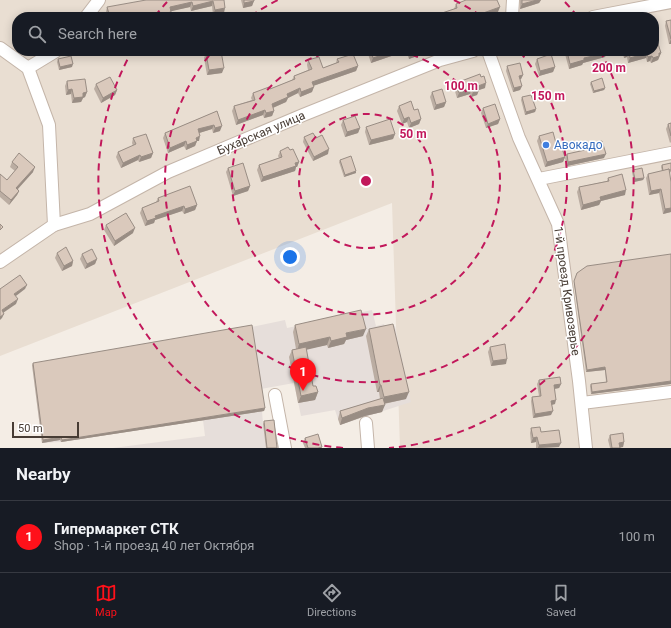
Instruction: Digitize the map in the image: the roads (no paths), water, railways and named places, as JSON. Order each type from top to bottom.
[{"type":"street","points":[[90,12],[98,0]]},
{"type":"street","points":[[512,12],[513,0]]},
{"type":"street","points":[[619,12],[671,2]]},
{"type":"street","points":[[0,48],[28,68],[50,126],[54,225]]},
{"type":"street","points":[[28,68],[48,56]]},
{"type":"street","name":"Бухарская улица","points":[[0,262],[54,225],[90,214],[168,172],[303,115],[440,60],[455,56]]},
{"type":"street","name":"1-й проезд Кривозерье","points":[[490,56],[514,124],[558,224],[582,403],[586,448]]},
{"type":"street","points":[[539,179],[671,153]]},
{"type":"street","points":[[582,403],[671,392]]},
{"type":"street","points":[[275,395],[285,448]]},
{"type":"street","points":[[366,423],[368,448]]},
{"type":"place","name":"Авокадо","points":[[546,145]]},
{"type":"place","name":"Гипермаркет СТК","points":[[303,391]]}]
